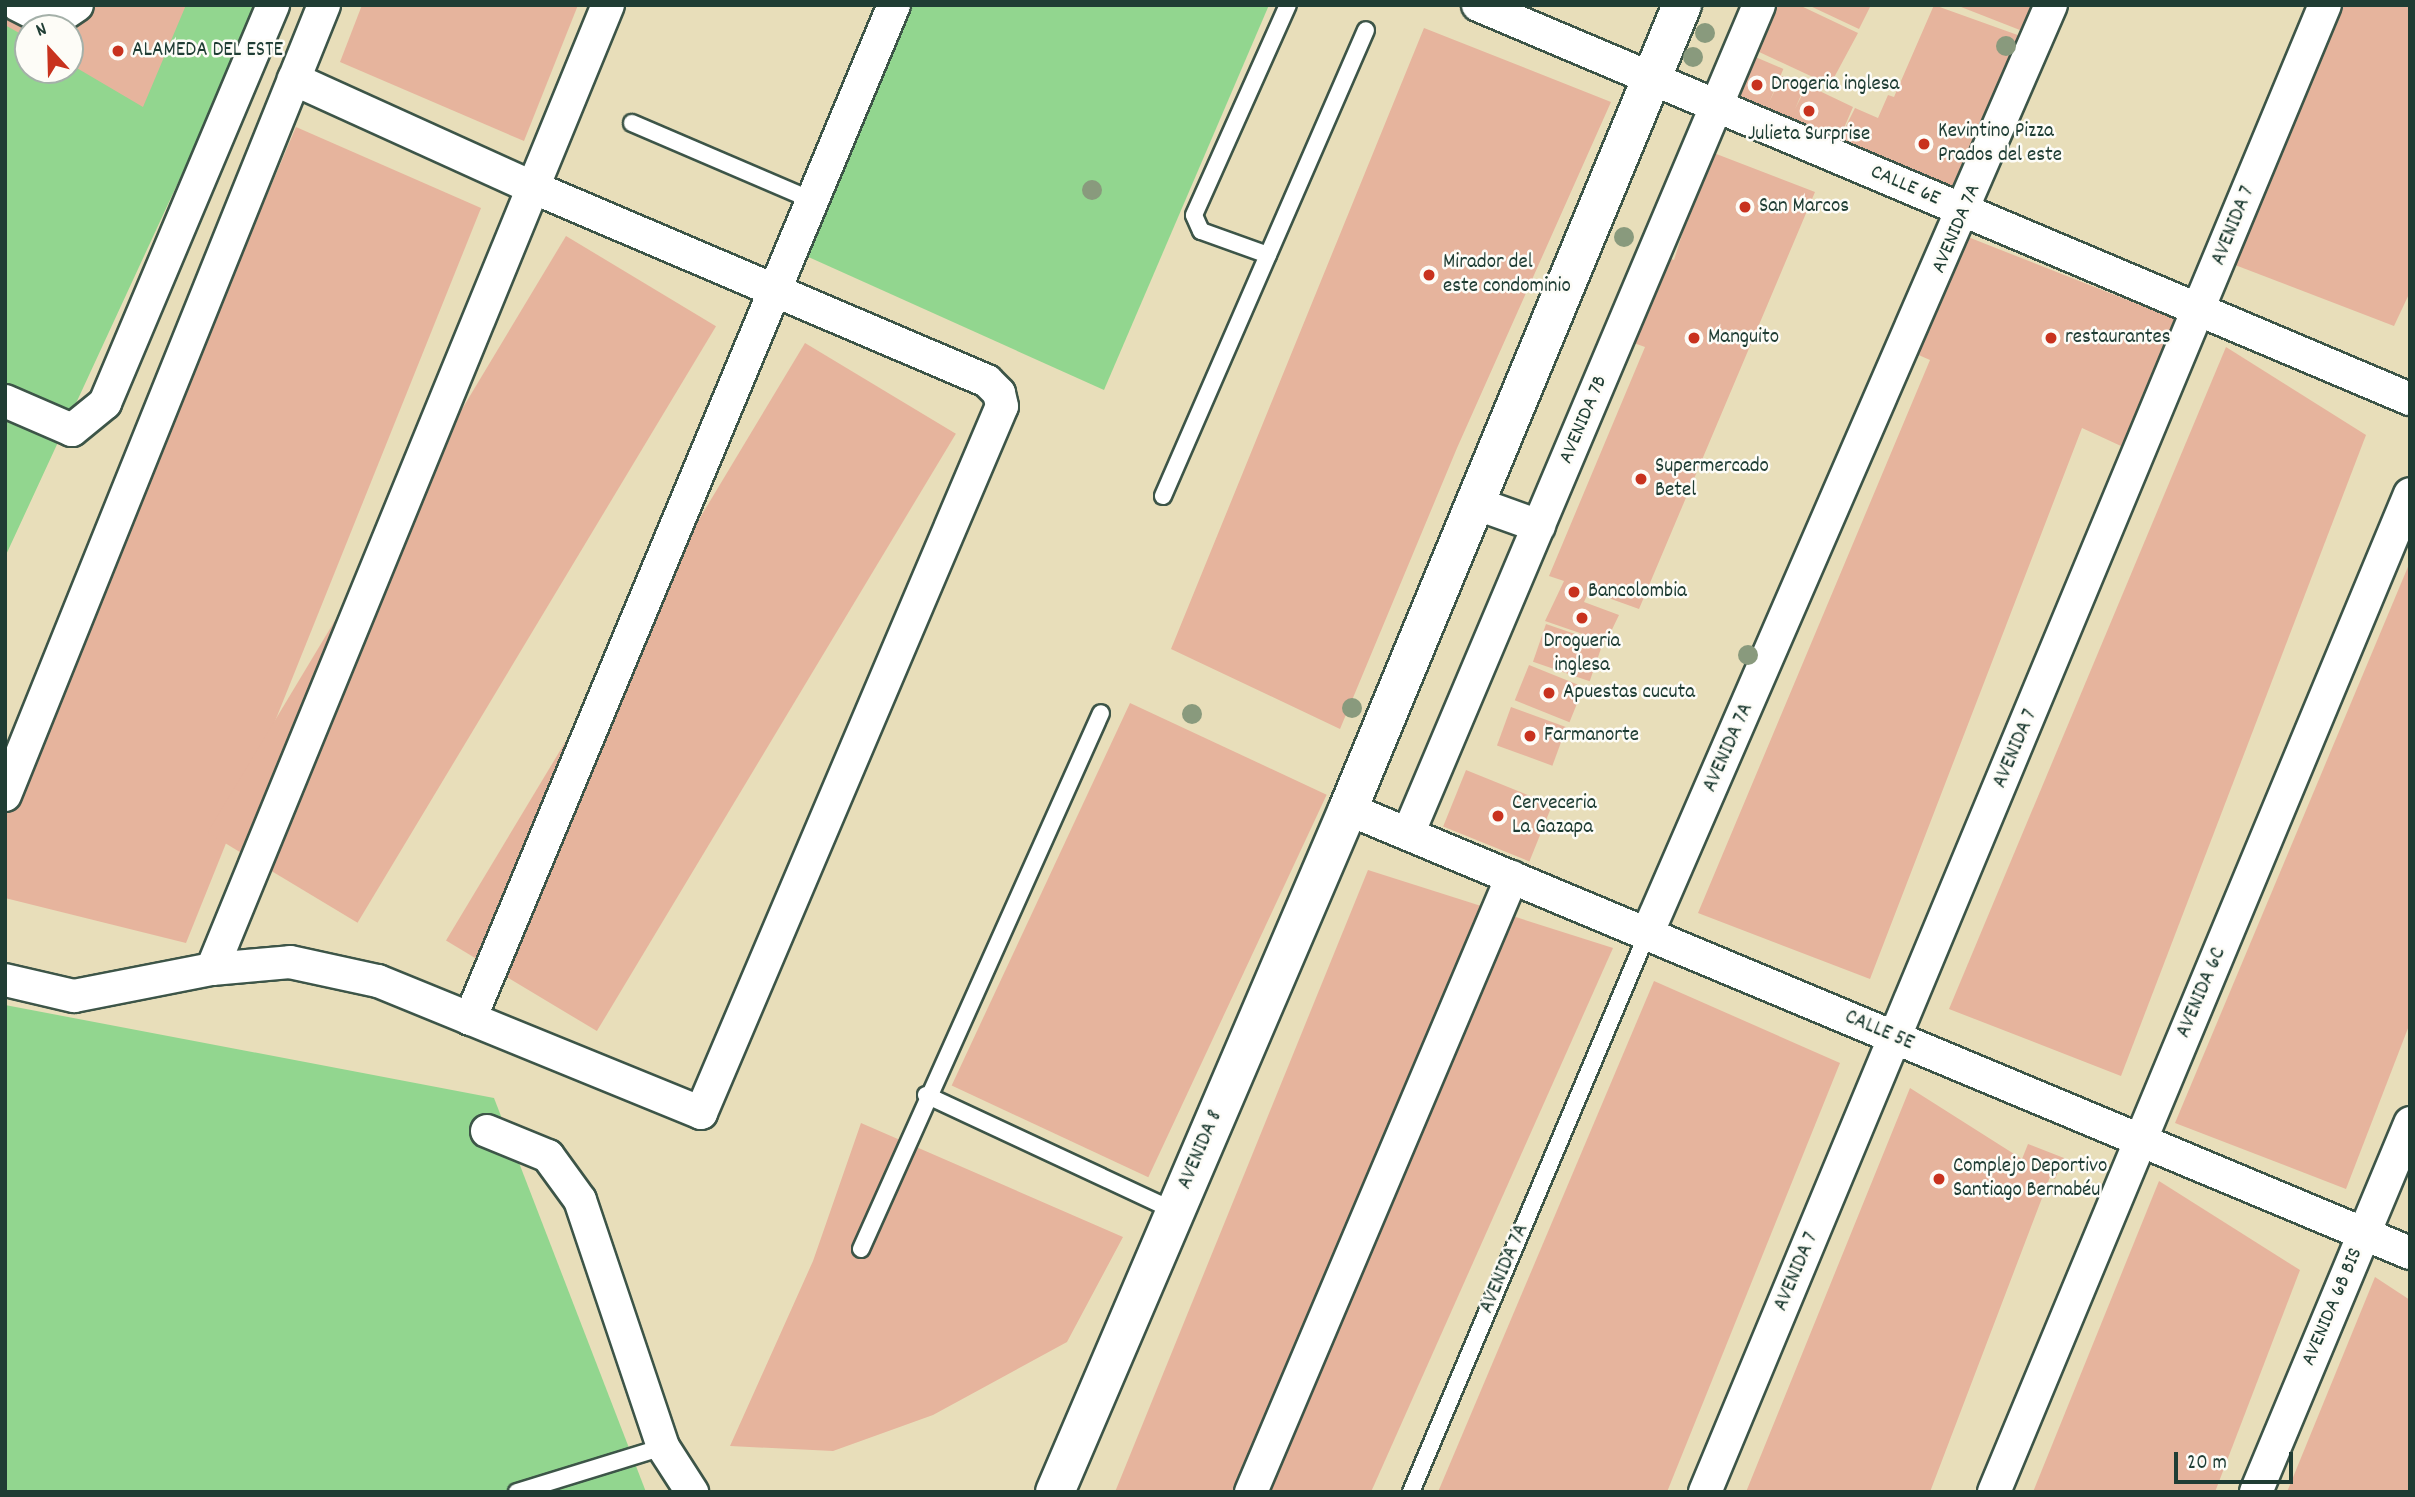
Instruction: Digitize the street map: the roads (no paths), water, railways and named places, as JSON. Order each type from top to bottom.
[{"type":"street","points":[[19,5],[52,22],[77,5]]},
{"type":"street","points":[[5,401],[72,430],[105,403],[273,5]]},
{"type":"street","points":[[5,795],[324,5]]},
{"type":"street","points":[[212,969],[536,189],[608,5]]},
{"type":"street","points":[[470,1019],[894,5]]},
{"type":"street","name":"CALLE 6E","points":[[1478,5],[2410,399]]},
{"type":"street","points":[[1348,809],[1682,5]]},
{"type":"street","name":"AVENIDA 7B","points":[[1408,834],[1759,5]]},
{"type":"street","name":"AVENIDA 7A","points":[[1647,934],[1964,211],[2050,5]]},
{"type":"street","name":"AVENIDA 7","points":[[1705,1492],[2325,5]]},
{"type":"street","points":[[5,980],[74,996],[212,969],[290,962],[378,981],[701,1113],[1002,406],[999,393],[987,381],[536,189],[294,79]]},
{"type":"street","name":"AVENIDA 6C","points":[[1994,1492],[2410,494]]},
{"type":"street","points":[[1475,503],[1539,526]]},
{"type":"street","name":"CALLE 5E","points":[[1348,809],[2410,1253]]},
{"type":"street","name":"AVENIDA 8","points":[[1055,1492],[1348,809]]},
{"type":"street","points":[[1251,1492],[1512,877]]},
{"type":"street","name":"AVENIDA 6B BIS","points":[[2256,1492],[2410,1123]]},
{"type":"street","points":[[487,1131],[548,1156],[580,1200],[663,1447],[692,1492]]},
{"type":"lane","points":[[1268,255],[1201,231],[1194,215],[1288,5]]},
{"type":"lane","points":[[1163,496],[1366,30]]},
{"type":"lane","points":[[632,123],[812,200]]},
{"type":"lane","points":[[861,1249],[926,1096],[1101,713]]},
{"type":"lane","name":"AVENIDA 7A","points":[[1410,1492],[1647,934]]},
{"type":"lane","points":[[926,1096],[1175,1212]]},
{"type":"lane","points":[[517,1492],[663,1447]]},
{"type":"place","name":"ALAMEDA DEL ESTE","points":[[118,51]]},
{"type":"place","name":"Drogeria inglesa","points":[[1757,85]]},
{"type":"place","name":"Julieta Surprise","points":[[1809,111]]},
{"type":"place","name":"Kevintino Pizza Prados del este","points":[[1924,144]]},
{"type":"place","name":"San Marcos","points":[[1745,207]]},
{"type":"place","name":"Mirador del este condominio","points":[[1429,275]]},
{"type":"place","name":"Manguito","points":[[1694,338]]},
{"type":"place","name":"restaurantes","points":[[2051,338]]},
{"type":"place","name":"Supermercado Betel","points":[[1641,479]]},
{"type":"place","name":"Bancolombia","points":[[1574,592]]},
{"type":"place","name":"Drogueria inglesa","points":[[1582,618]]},
{"type":"place","name":"Apuestas cucuta","points":[[1549,693]]},
{"type":"place","name":"Farmanorte","points":[[1530,736]]},
{"type":"place","name":"Cerveceria La Gazapa","points":[[1498,816]]},
{"type":"place","name":"Complejo Deportivo Santiago Bernabéu","points":[[1939,1179]]}]
